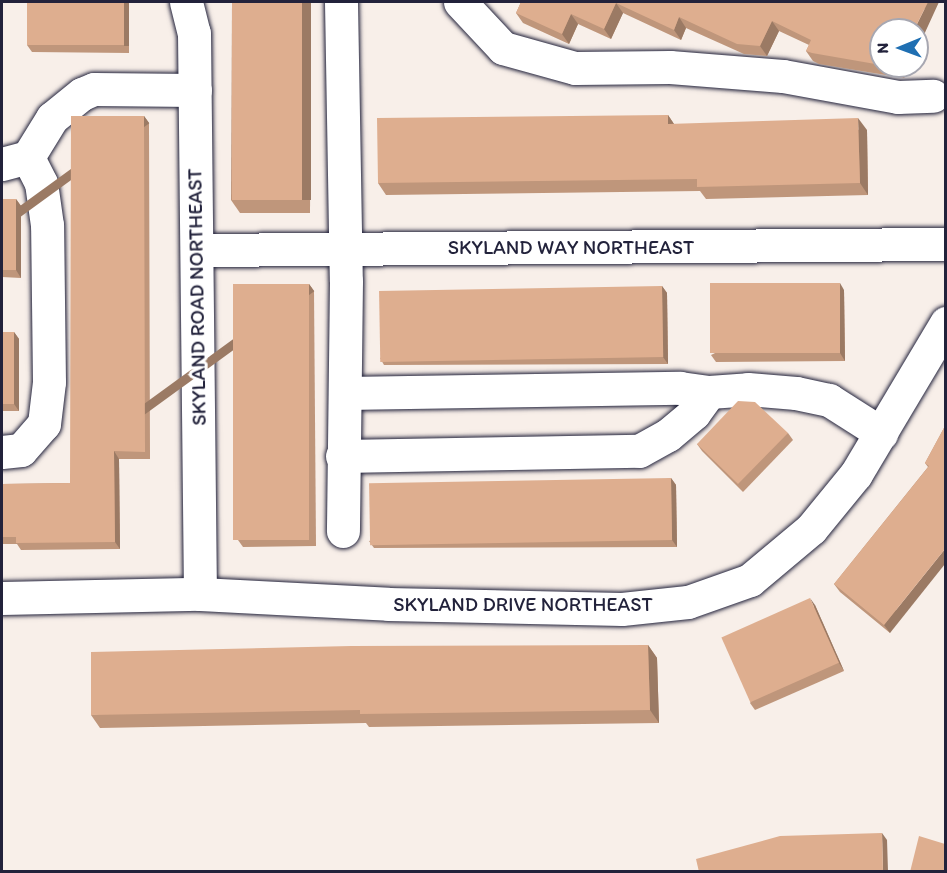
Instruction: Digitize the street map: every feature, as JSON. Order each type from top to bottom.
[{"type":"street","name":"SKYLAND ROAD NORTHEAST","points":[[186,2],[194,33],[200,594]]},
{"type":"street","points":[[341,2],[345,393],[342,456],[343,531]]},
{"type":"street","points":[[460,2],[503,48],[575,68],[670,67],[783,76],[898,97],[933,96]]},
{"type":"street","points":[[2,453],[21,450],[44,424],[49,382],[47,225],[41,183],[15,160],[52,118],[82,94],[94,89],[195,90]]},
{"type":"street","name":"SKYLAND WAY NORTHEAST","points":[[197,250],[945,244]]},
{"type":"street","name":"SKYLAND DRIVE NORTHEAST","points":[[2,598],[200,594],[388,604],[622,609],[688,602],[750,580],[812,529],[856,474],[945,323]]},
{"type":"street","points":[[345,393],[680,388],[709,392],[757,390],[796,393],[828,400],[881,433]]},
{"type":"street","points":[[342,456],[639,451],[668,435],[694,414],[709,392]]},
{"type":"building","points":[[27,2],[124,2],[124,45],[27,45]]},
{"type":"building","points":[[232,2],[302,2],[302,200],[232,200]]},
{"type":"building","points":[[521,2],[928,2],[920,18],[869,18],[869,63],[806,51],[811,40],[772,21],[760,46],[737,44],[679,17],[674,30],[616,3],[604,29],[571,14],[562,34],[516,13]]},
{"type":"building","points":[[668,115],[668,124],[858,118],[860,183],[697,187],[697,179],[378,183],[377,118]]},
{"type":"building","points":[[71,116],[144,116],[145,452],[114,451],[115,542],[16,543],[16,537],[2,537],[2,484],[70,483]]},
{"type":"building","points":[[2,199],[16,199],[16,270],[2,270]]},
{"type":"building","points":[[710,283],[840,283],[840,353],[710,353]]},
{"type":"building","points":[[233,284],[309,284],[309,540],[233,540]]},
{"type":"building","points":[[662,286],[663,357],[380,362],[379,291]]},
{"type":"building","points":[[2,332],[14,332],[14,404],[2,404]]},
{"type":"building","points":[[738,401],[755,402],[788,433],[738,484],[697,444]]},
{"type":"building","points":[[945,426],[945,549],[884,625],[834,584],[929,466],[925,463]]},
{"type":"building","points":[[671,478],[672,540],[370,545],[369,483]]},
{"type":"building","points":[[810,598],[839,663],[750,702],[721,637]]},
{"type":"building","points":[[648,645],[650,710],[360,714],[360,710],[91,715],[91,652],[351,646]]},
{"type":"building","points":[[882,833],[883,872],[699,872],[696,859],[780,836]]},
{"type":"building","points":[[919,836],[945,844],[945,872],[910,872]]}]
